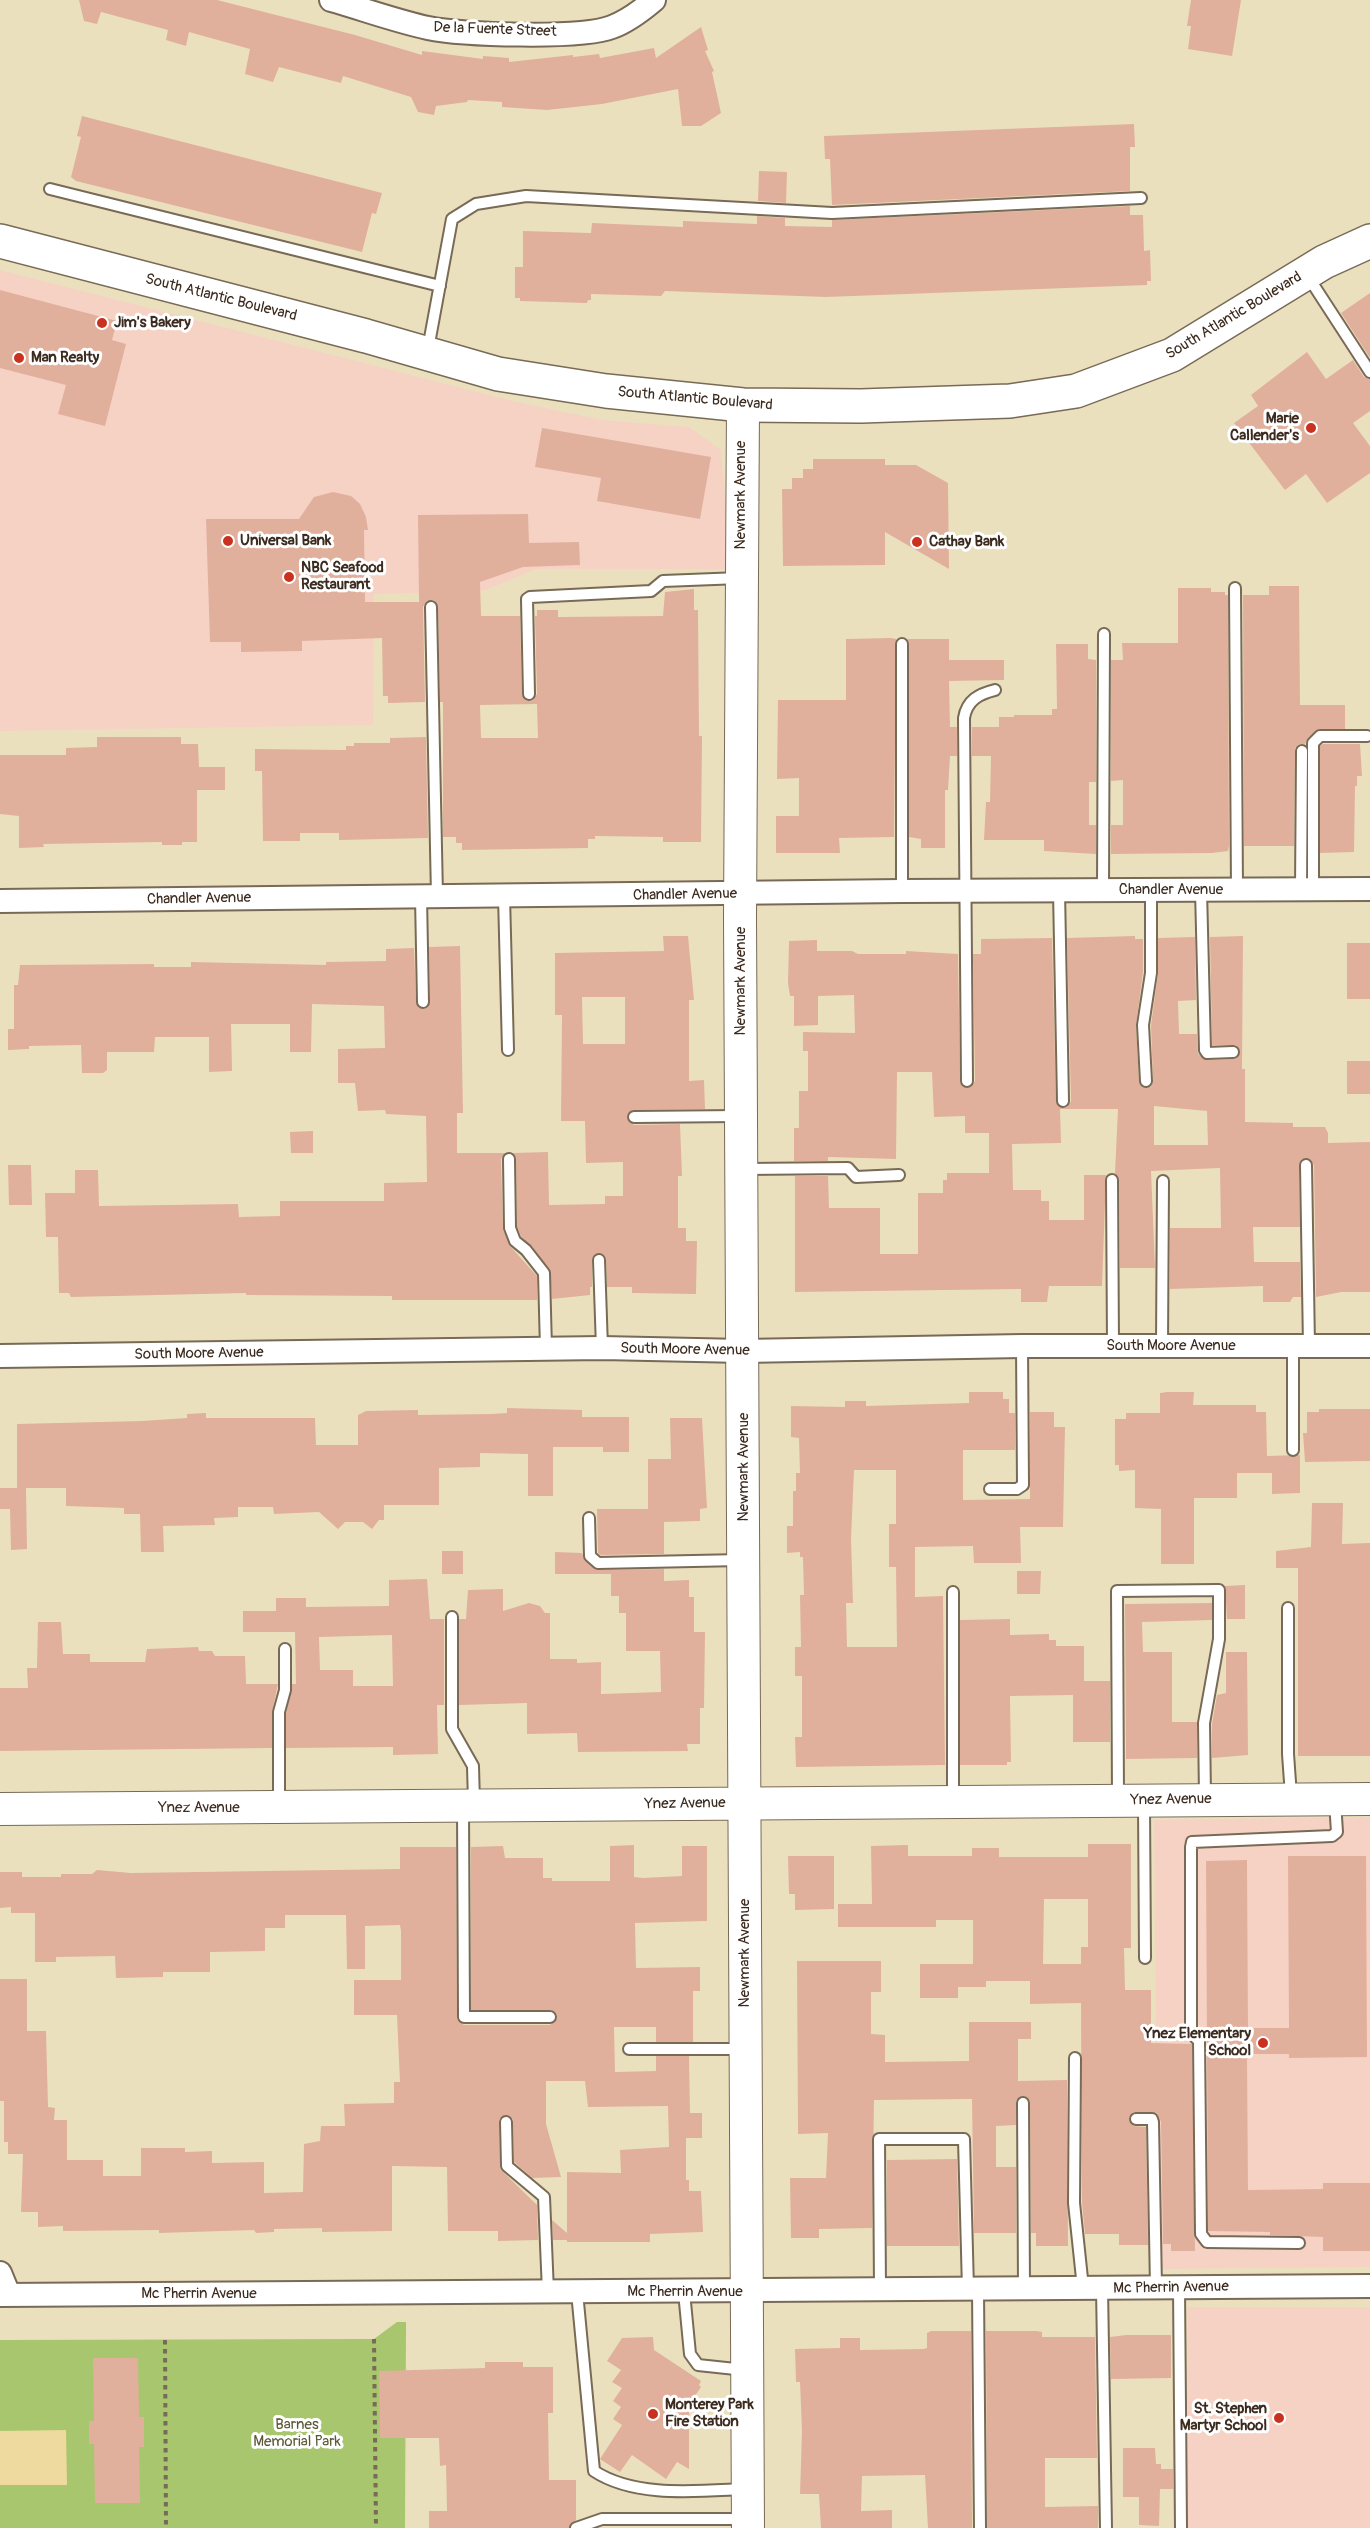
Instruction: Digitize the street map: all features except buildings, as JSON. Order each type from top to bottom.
[{"type":"main road","name":"South Atlantic Boulevard","points":[[0,241],[428,352],[498,374],[606,391],[742,405],[861,406],[1010,401],[1076,391],[1172,355],[1305,273],[1354,246],[1370,241]]},
{"type":"street","name":"De la Fuente Street","points":[[331,0],[430,28],[531,34],[582,33],[610,28],[637,14],[654,0]]},
{"type":"street","name":"Newmark Avenue","points":[[742,405],[740,894],[748,2512]]},
{"type":"street","name":"Chandler Avenue","points":[[0,901],[902,891],[1370,889]]},
{"type":"street","name":"South Moore Avenue","points":[[0,1356],[603,1348],[743,1351],[1022,1346],[1370,1346]]},
{"type":"street","name":"Ynez Avenue","points":[[0,1809],[1370,1799]]},
{"type":"street","points":[[0,2273],[4,2295]]},
{"type":"street","name":"Mc Pherrin Avenue","points":[[4,2295],[747,2292],[1370,2286]]},
{"type":"lane","points":[[50,189],[440,286]]},
{"type":"lane","points":[[428,352],[452,219],[476,204],[526,196],[832,213],[1141,198]]},
{"type":"lane","points":[[1305,273],[1370,372]]},
{"type":"lane","points":[[529,694],[527,599],[530,597],[651,591],[663,581],[740,578]]},
{"type":"lane","points":[[1235,588],[1237,890]]},
{"type":"lane","points":[[423,1002],[429,897],[431,607]]},
{"type":"lane","points":[[1103,890],[1104,634]]},
{"type":"lane","points":[[902,644],[902,891]]},
{"type":"lane","points":[[967,1081],[964,718],[966,709],[972,700],[982,693],[995,690]]},
{"type":"lane","points":[[1307,889],[1313,743],[1320,736],[1367,736]]},
{"type":"lane","points":[[1302,751],[1307,889]]},
{"type":"lane","points":[[1146,1081],[1143,1025],[1151,973],[1151,890]]},
{"type":"lane","points":[[1201,890],[1205,1050],[1207,1053],[1233,1052]]},
{"type":"lane","points":[[1059,891],[1063,1101]]},
{"type":"lane","points":[[504,896],[508,1050]]},
{"type":"lane","points":[[634,1117],[742,1116]]},
{"type":"lane","points":[[509,1159],[510,1228],[515,1241],[526,1250],[544,1273],[546,1349]]},
{"type":"lane","points":[[1293,1450],[1301,1346],[1306,1165]]},
{"type":"lane","points":[[742,1169],[848,1168],[856,1177],[899,1175]]},
{"type":"lane","points":[[1112,1180],[1113,1346]]},
{"type":"lane","points":[[1162,1346],[1163,1180]]},
{"type":"lane","points":[[599,1260],[603,1348]]},
{"type":"lane","points":[[990,1489],[1017,1489],[1023,1485],[1022,1346]]},
{"type":"lane","points":[[589,1518],[590,1556],[598,1563],[744,1560]]},
{"type":"lane","points":[[1145,1958],[1131,1801],[1117,1591],[1219,1590],[1219,1639],[1204,1723],[1206,1800]]},
{"type":"lane","points":[[953,1592],[954,1803]]},
{"type":"lane","points":[[1288,1608],[1288,1754],[1291,1799]]},
{"type":"lane","points":[[452,1617],[452,1729],[473,1766],[469,1807],[464,2017],[550,2017]]},
{"type":"lane","points":[[279,1808],[279,1712],[285,1690],[285,1649]]},
{"type":"lane","points":[[1299,2243],[1207,2242],[1201,2234],[1199,2041],[1191,2033],[1191,1847],[1192,1842],[1332,1836],[1337,1832],[1335,1799]]},
{"type":"lane","points":[[629,2049],[746,2049]]},
{"type":"lane","points":[[1075,2058],[1074,2203],[1092,2288],[1106,2528]]},
{"type":"lane","points":[[1023,2103],[1024,2289]]},
{"type":"lane","points":[[1136,2119],[1152,2119],[1153,2122],[1156,2288]]},
{"type":"lane","points":[[506,2122],[507,2166],[544,2197],[548,2292]]},
{"type":"lane","points":[[880,2291],[879,2139],[964,2139],[973,2290],[980,2528]]},
{"type":"lane","points":[[1179,2288],[1181,2528]]},
{"type":"lane","points":[[577,2292],[594,2471],[611,2483],[687,2493],[748,2512]]},
{"type":"lane","points":[[684,2292],[690,2354],[698,2365],[747,2370]]},
{"type":"lane","points":[[576,2528],[602,2519],[748,2512]]},
{"type":"path","points":[[374,2339],[376,2528]]},
{"type":"path","points":[[165,2340],[166,2528]]},
{"type":"shaded area","points":[[0,270],[513,401],[602,420],[689,427],[721,450],[731,569],[536,569],[483,591],[374,594],[373,725],[0,731]]},
{"type":"shaded area","name":"Ynez Elementary School","points":[[1370,1817],[1370,2267],[1158,2269],[1154,1820]]},
{"type":"shaded area","name":"St. Stephen Martyr School","points":[[1188,2307],[1370,2307],[1370,2528],[1187,2528]]},
{"type":"green space","name":"Barnes Memorial Park","points":[[397,2322],[406,2322],[405,2528],[0,2528],[0,2340],[374,2339]]},
{"type":"sand","points":[[66,2430],[67,2485],[0,2485],[0,2431]]},
{"type":"place","name":"Jim's Bakery","points":[[102,323]]},
{"type":"place","name":"Man Realty","points":[[19,358]]},
{"type":"place","name":"Marie Callender's","points":[[1311,428]]},
{"type":"place","name":"Universal Bank","points":[[228,541]]},
{"type":"place","name":"Cathay Bank","points":[[917,542]]},
{"type":"place","name":"NBC Seafood Restaurant","points":[[289,577]]},
{"type":"place","name":"Ynez Elementary School","points":[[1263,2043]]},
{"type":"place","name":"Monterey Park Fire Station","points":[[653,2414]]},
{"type":"place","name":"St. Stephen Martyr School","points":[[1279,2418]]}]
